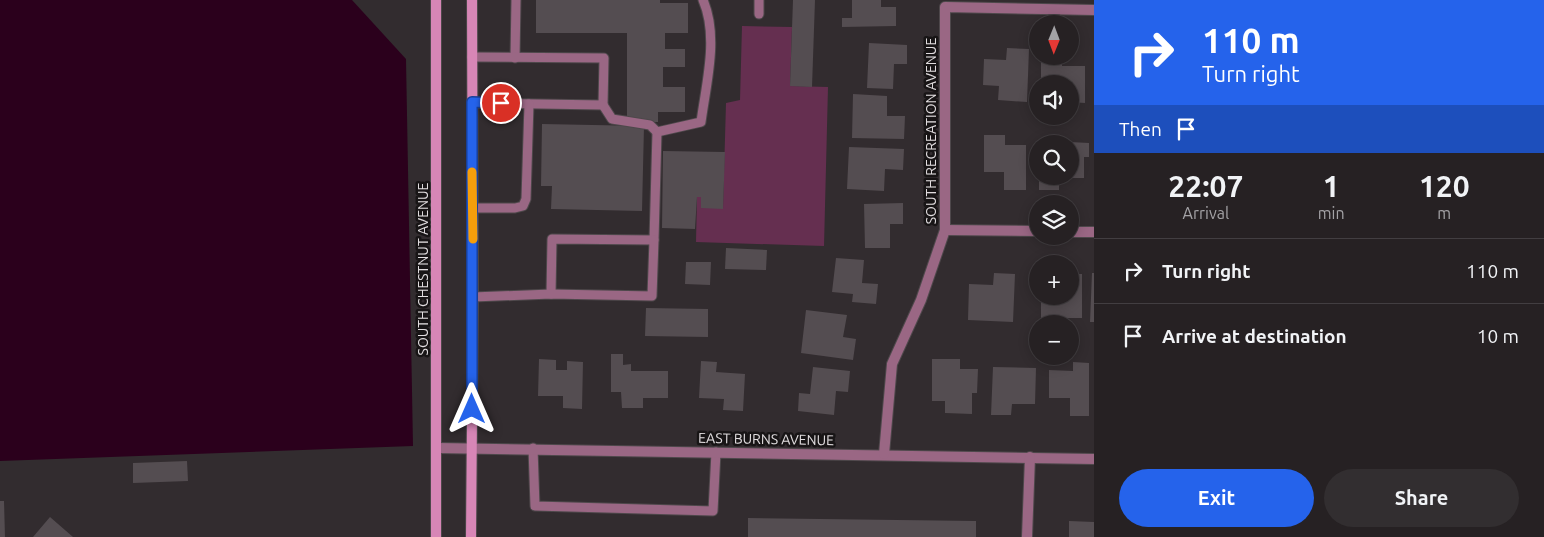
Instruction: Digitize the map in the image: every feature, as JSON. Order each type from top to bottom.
[{"type":"main road","name":"SOUTH CHESTNUT AVENUE","points":[[436,0],[436,537]]},
{"type":"main road","points":[[471,537],[473,296],[472,0]]},
{"type":"street","name":"SOUTH RECREATION AVENUE","points":[[884,454],[892,364],[921,300],[945,230],[945,8],[1094,10]]},
{"type":"street","points":[[945,230],[1029,231]]},
{"type":"street","points":[[1079,232],[1094,232]]},
{"type":"street","name":"EAST BURNS AVENUE","points":[[437,448],[472,447],[1094,458]]},
{"type":"street","points":[[1027,537],[1030,457]]},
{"type":"lane","points":[[516,0],[516,58]]},
{"type":"lane","points":[[657,132],[701,122],[710,58],[708,12],[703,0]]},
{"type":"lane","points":[[759,0],[759,14]]},
{"type":"lane","points":[[472,57],[604,58],[603,105],[612,120],[650,125],[657,132],[652,296],[551,294],[473,296]]},
{"type":"lane","points":[[472,102],[603,105]]},
{"type":"lane","points":[[472,208],[515,208],[523,206],[526,199],[529,104]]},
{"type":"lane","points":[[551,294],[552,239],[654,240]]},
{"type":"lane","points":[[533,448],[534,506],[713,511],[716,452]]},
{"type":"shaded area","points":[[0,0],[352,0],[406,59],[413,446],[0,461]]},
{"type":"shaded area","points":[[742,26],[792,27],[790,86],[828,87],[824,246],[696,242],[697,197],[701,197],[701,208],[723,208],[726,103],[740,100]]},
{"type":"building","points":[[536,0],[660,0],[660,3],[688,3],[688,33],[665,33],[665,49],[685,49],[685,67],[663,67],[663,87],[685,87],[685,112],[658,112],[658,122],[627,122],[627,33],[536,33]]},
{"type":"building","points":[[793,0],[815,0],[812,87],[790,86]]},
{"type":"building","points":[[852,0],[881,0],[881,7],[896,7],[896,26],[842,27],[842,18],[852,18]]},
{"type":"building","points":[[869,43],[907,45],[907,64],[894,64],[893,89],[867,88]]},
{"type":"building","points":[[1007,48],[1029,49],[1027,102],[998,100],[999,86],[983,85],[984,59],[1006,60]]},
{"type":"building","points":[[1041,65],[1085,66],[1085,103],[1079,103],[1079,75],[1041,75]]},
{"type":"building","points":[[853,94],[887,96],[887,116],[905,116],[904,139],[852,138]]},
{"type":"building","points":[[542,124],[644,126],[642,211],[551,209],[552,186],[541,186]]},
{"type":"building","points":[[984,135],[1005,135],[1005,145],[1026,145],[1026,190],[1004,190],[1004,172],[984,172]]},
{"type":"building","points":[[1079,142],[1089,143],[1089,157],[1084,157],[1084,178],[1079,178]]},
{"type":"building","points":[[849,147],[904,149],[903,170],[885,169],[884,191],[847,189]]},
{"type":"building","points":[[663,151],[725,152],[723,209],[701,208],[701,197],[697,197],[695,229],[662,228]]},
{"type":"building","points":[[1039,185],[1059,185],[1059,190],[1039,190]]},
{"type":"building","points":[[903,203],[903,224],[890,224],[890,248],[865,248],[864,204]]},
{"type":"building","points":[[726,248],[767,250],[766,270],[725,269]]},
{"type":"building","points":[[836,258],[864,260],[862,283],[878,284],[876,304],[852,302],[853,294],[832,292]]},
{"type":"building","points":[[686,262],[711,262],[710,285],[685,284]]},
{"type":"building","points":[[994,273],[1015,274],[1013,322],[968,320],[969,284],[993,285]]},
{"type":"building","points":[[1092,273],[1094,273],[1094,322],[1090,322]]},
{"type":"building","points":[[1079,274],[1082,274],[1082,318],[1079,318],[1079,315],[1041,315],[1041,305],[1079,305]]},
{"type":"building","points":[[646,308],[708,309],[708,337],[645,336]]},
{"type":"building","points":[[806,310],[847,315],[843,337],[856,339],[853,360],[801,353]]},
{"type":"building","points":[[611,354],[623,354],[623,365],[631,364],[631,371],[668,371],[668,398],[643,398],[643,408],[622,408],[621,392],[611,392]]},
{"type":"building","points":[[539,359],[556,360],[556,370],[567,370],[567,361],[583,362],[582,409],[563,408],[563,396],[538,396]]},
{"type":"building","points":[[932,359],[960,359],[960,369],[978,369],[977,393],[972,393],[972,414],[945,413],[945,401],[932,401]]},
{"type":"building","points":[[701,361],[717,362],[716,372],[745,374],[743,411],[723,410],[724,399],[699,398]]},
{"type":"building","points":[[1079,362],[1089,363],[1089,416],[1070,416],[1070,398],[1049,398],[1049,370],[1073,371],[1073,365],[1079,365]]},
{"type":"building","points":[[813,367],[850,371],[848,392],[836,391],[834,415],[798,411],[799,393],[810,394]]},
{"type":"building","points":[[993,367],[1036,368],[1035,404],[1012,404],[1011,415],[991,415]]},
{"type":"building","points":[[187,461],[188,481],[133,483],[133,463]]},
{"type":"building","points":[[0,501],[4,501],[5,537],[0,537]]},
{"type":"building","points":[[50,517],[73,537],[33,537]]},
{"type":"building","points":[[748,518],[976,521],[976,537],[748,537]]},
{"type":"building","points":[[1069,521],[1094,522],[1094,537],[1069,537]]},
{"type":"slow traffic","points":[[472,172],[473,239]]},
{"type":"route","points":[[472,409],[472,102],[501,103]]}]
